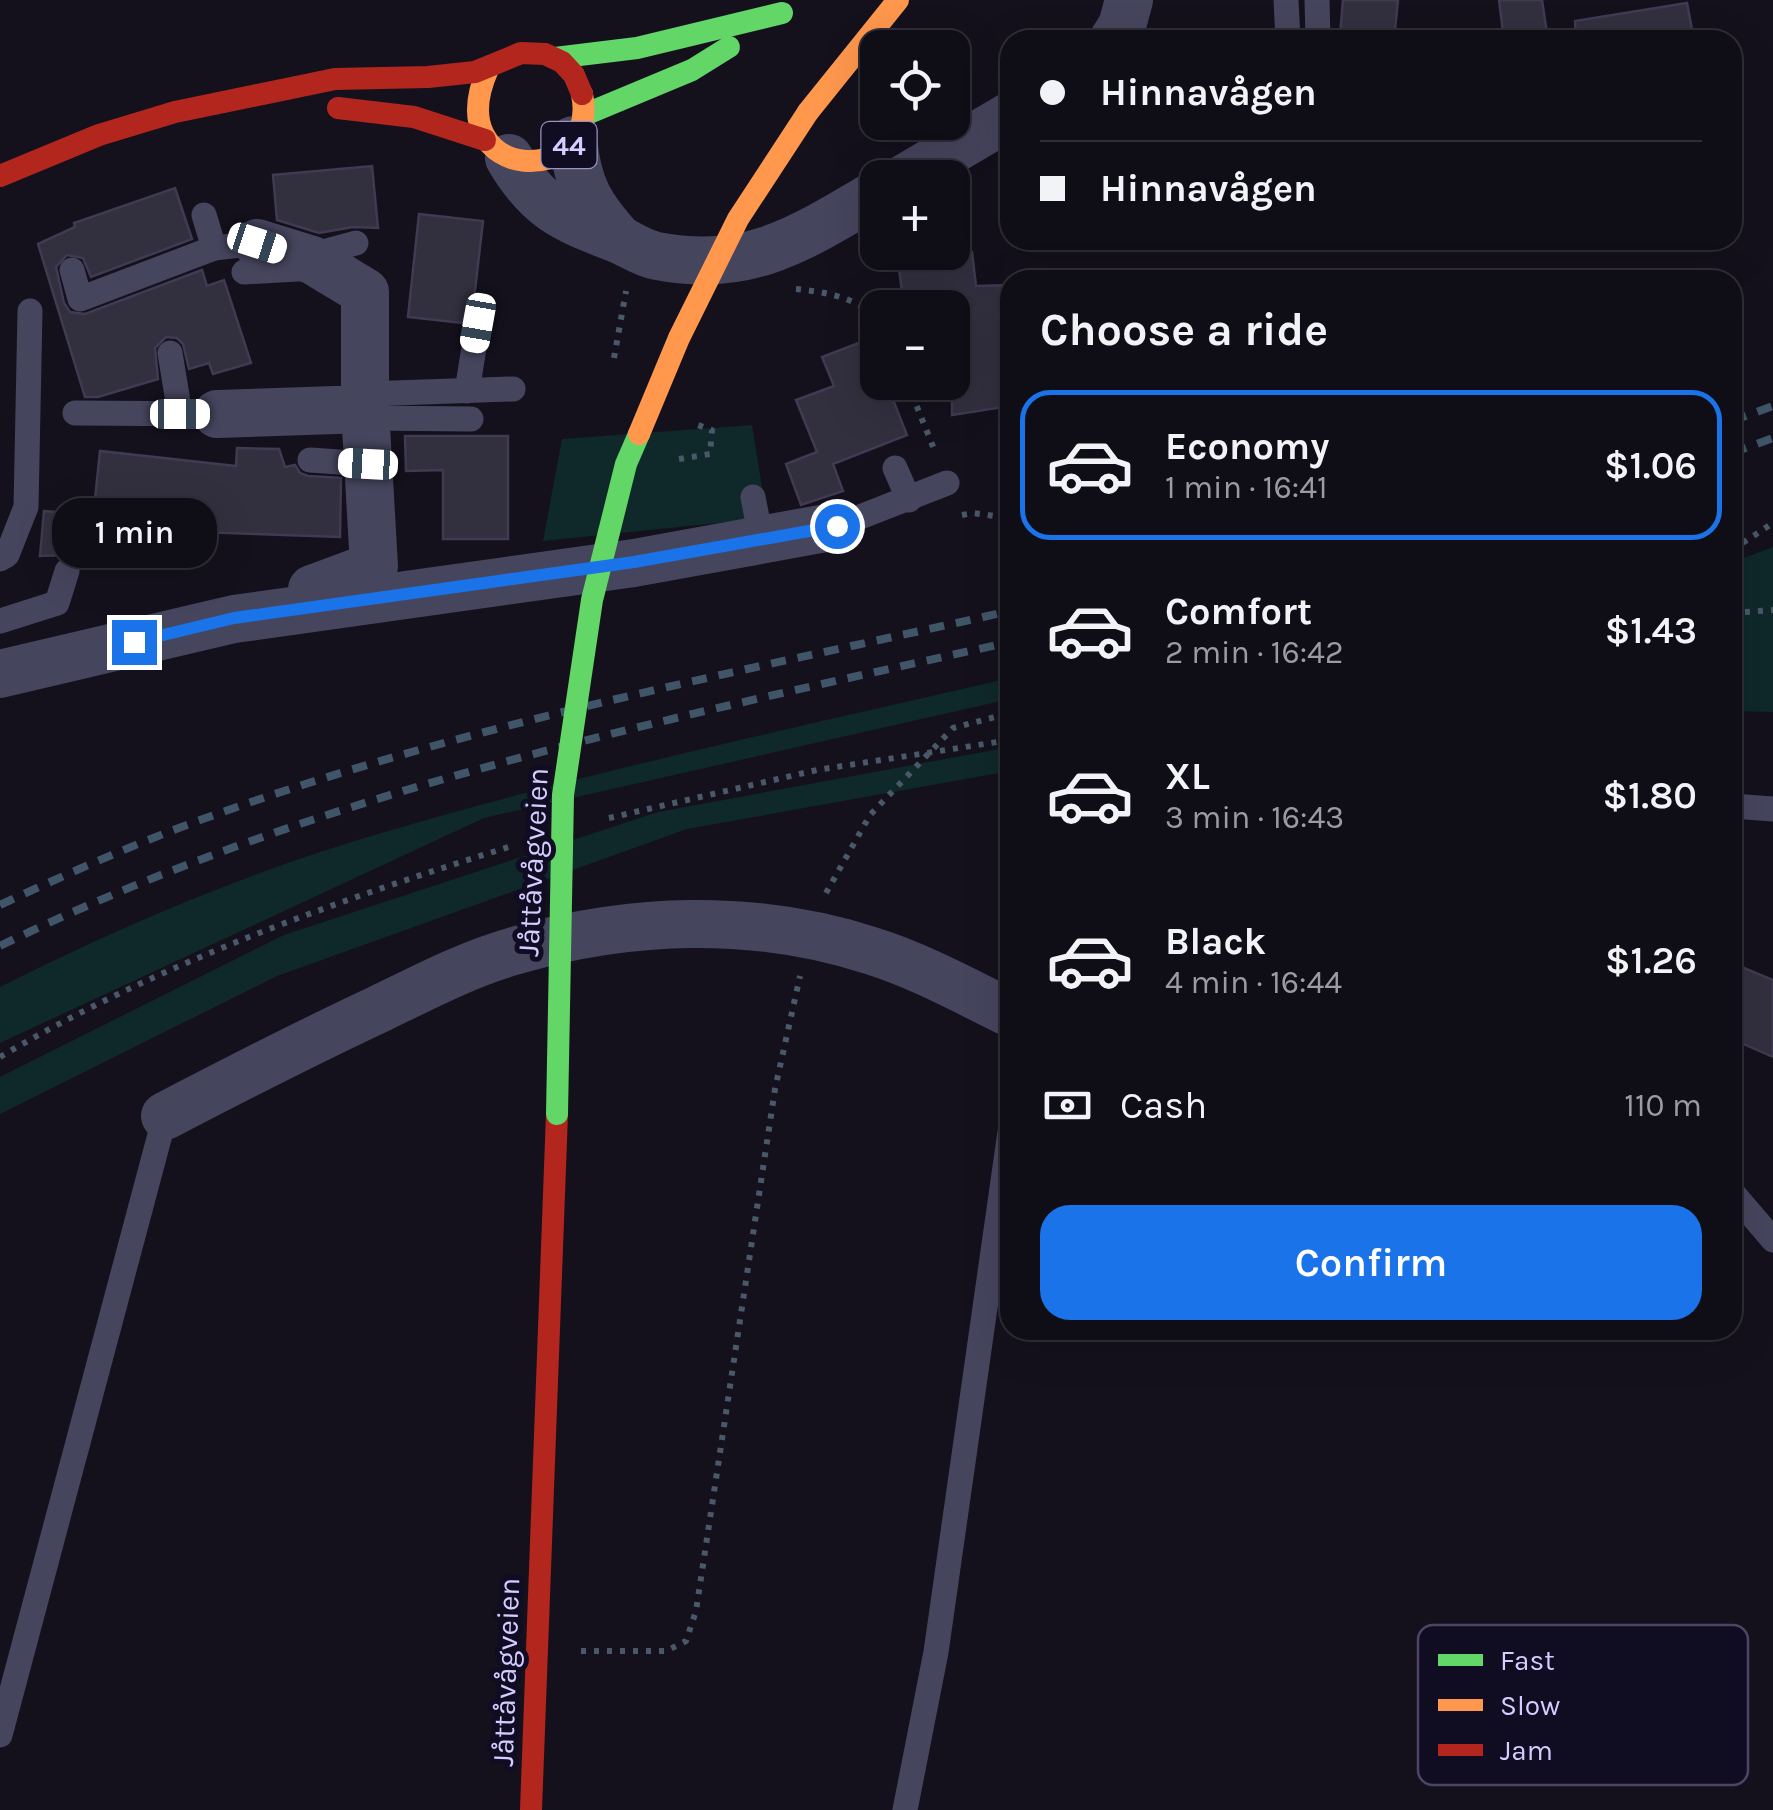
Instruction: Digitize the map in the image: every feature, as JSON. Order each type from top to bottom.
[{"type":"street","name":"Jåttåvågveien","points":[[531,1810],[557,1114],[563,795],[596,583],[626,464],[680,338],[738,219],[808,112],[898,0]]},
{"type":"street","points":[[1119,30],[1129,0]]},
{"type":"street","name":"44","points":[[0,176],[134,123],[336,78],[416,79],[488,68],[518,52],[555,58],[637,48],[782,14],[692,70],[579,127],[565,149],[545,160],[528,162],[414,118],[251,99]]},
{"type":"street","name":"44","points":[[555,58],[580,86],[579,127]]},
{"type":"street","points":[[488,68],[477,86],[473,108],[477,126],[526,188],[579,226],[654,256],[712,262],[760,255],[806,236],[860,204]]},
{"type":"street","points":[[935,160],[1000,122]]},
{"type":"street","points":[[579,127],[577,173],[583,190],[598,215],[627,244]]},
{"type":"street","points":[[234,618],[374,566],[366,421],[365,292],[327,256],[238,254]]},
{"type":"street","points":[[198,414],[366,421]]},
{"type":"street","points":[[0,674],[234,618],[617,565],[757,518],[837,526]]},
{"type":"street","points":[[164,1116],[438,981],[510,952],[582,934],[659,924],[734,924],[812,936],[871,950],[1000,1007]]},
{"type":"lane","points":[[1286,0],[1288,30]]},
{"type":"lane","points":[[1318,0],[1318,30]]},
{"type":"lane","points":[[72,270],[80,298],[105,302],[238,254],[204,215]]},
{"type":"lane","points":[[4,548],[26,508],[30,311]]},
{"type":"lane","points":[[467,390],[478,323]]},
{"type":"lane","points":[[75,413],[198,414],[170,353]]},
{"type":"lane","points":[[310,460],[366,421],[467,390],[513,389]]},
{"type":"lane","points":[[366,421],[471,419]]},
{"type":"lane","points":[[896,468],[909,500]]},
{"type":"lane","points":[[837,526],[947,483]]},
{"type":"lane","points":[[0,621],[56,603],[67,571]]},
{"type":"lane","points":[[1742,807],[1773,809]]},
{"type":"lane","points":[[0,1736],[164,1116]]},
{"type":"lane","points":[[905,1810],[936,1652],[1000,1202]]},
{"type":"lane","points":[[1742,1204],[1773,1240]]},
{"type":"path","points":[[612,369],[627,244]]},
{"type":"path","points":[[914,400],[947,483]]},
{"type":"path","points":[[1742,543],[1773,523]]},
{"type":"path","points":[[1742,612],[1773,610]]},
{"type":"path","points":[[589,1651],[666,1651],[686,1641],[696,1611],[775,1089],[794,994],[826,894],[870,814],[953,728],[1000,716]]},
{"type":"path","points":[[608,818],[817,770],[1000,742]]},
{"type":"path","points":[[0,1056],[192,960],[260,932],[374,888],[516,844]]},
{"type":"green space","points":[[752,425],[767,518],[543,541],[562,439]]},
{"type":"green space","points":[[1773,547],[1773,712],[1742,711],[1742,559]]},
{"type":"green space","points":[[1000,680],[1000,701],[484,818],[0,1043],[0,987],[138,922],[281,865],[378,834],[693,751]]},
{"type":"green space","points":[[1000,749],[1000,773],[687,829],[277,976],[0,1114],[0,1077],[284,935],[658,812]]},
{"type":"building","points":[[1343,0],[1398,0],[1395,30],[1340,30]]},
{"type":"building","points":[[1499,0],[1542,0],[1546,30],[1503,30]]},
{"type":"building","points":[[1687,3],[1692,30],[1575,30],[1575,21]]},
{"type":"building","points":[[372,166],[378,228],[353,227],[319,233],[277,220],[273,175]]},
{"type":"building","points":[[175,188],[192,239],[91,277],[83,258],[67,255],[56,267],[64,303],[70,312],[85,314],[202,270],[207,286],[224,280],[251,363],[213,374],[209,363],[189,369],[183,344],[177,338],[166,337],[155,348],[158,379],[98,397],[85,397],[38,244],[75,227],[74,223]]},
{"type":"building","points":[[419,214],[483,221],[473,308],[462,323],[408,317]]},
{"type":"building","points":[[972,252],[976,286],[1000,285],[1000,408],[952,415],[952,400],[970,400],[970,290],[902,290],[899,270],[970,270]]},
{"type":"building","points":[[860,342],[860,400],[893,400],[907,435],[833,464],[843,491],[801,505],[786,464],[817,452],[796,400],[834,386],[822,357]]},
{"type":"building","points":[[405,436],[508,436],[508,539],[443,539],[443,470],[406,471]]},
{"type":"building","points":[[237,448],[279,449],[285,467],[295,465],[308,476],[341,478],[340,537],[170,531],[170,536],[92,528],[100,451],[236,466]]},
{"type":"building","points":[[44,511],[81,514],[77,559],[71,555],[40,556]]},
{"type":"building","points":[[1742,967],[1773,980],[1773,1057],[1742,1043]]},
{"type":"railway","points":[[1742,417],[1773,406]]},
{"type":"railway","points":[[1742,449],[1773,438]]},
{"type":"railway","points":[[0,905],[189,824],[412,752],[610,700],[1000,613]]},
{"type":"railway","points":[[0,946],[121,891],[369,802],[623,731],[1000,644]]},
{"type":"traffic: fast","points":[[555,58],[637,48],[782,13]]},
{"type":"traffic: fast","points":[[584,115],[692,70],[729,47]]},
{"type":"traffic: fast","points":[[557,1114],[563,795],[592,600],[626,464],[639,434]]},
{"type":"traffic: slow","points":[[808,112],[898,0]]},
{"type":"traffic: slow","points":[[488,69],[478,107],[484,135],[500,153],[523,161],[547,159],[568,147],[581,125],[582,94]]},
{"type":"traffic: slow","points":[[639,434],[679,338],[738,219],[808,112]]},
{"type":"traffic: jam","points":[[0,176],[99,135],[175,112],[335,79],[475,72],[521,53],[545,54],[562,62],[574,75],[582,94]]},
{"type":"traffic: jam","points":[[338,108],[414,117],[485,140]]},
{"type":"traffic: jam","points":[[531,1810],[557,1114]]},
{"type":"route","points":[[134,642],[234,618],[634,562],[837,526]]}]
